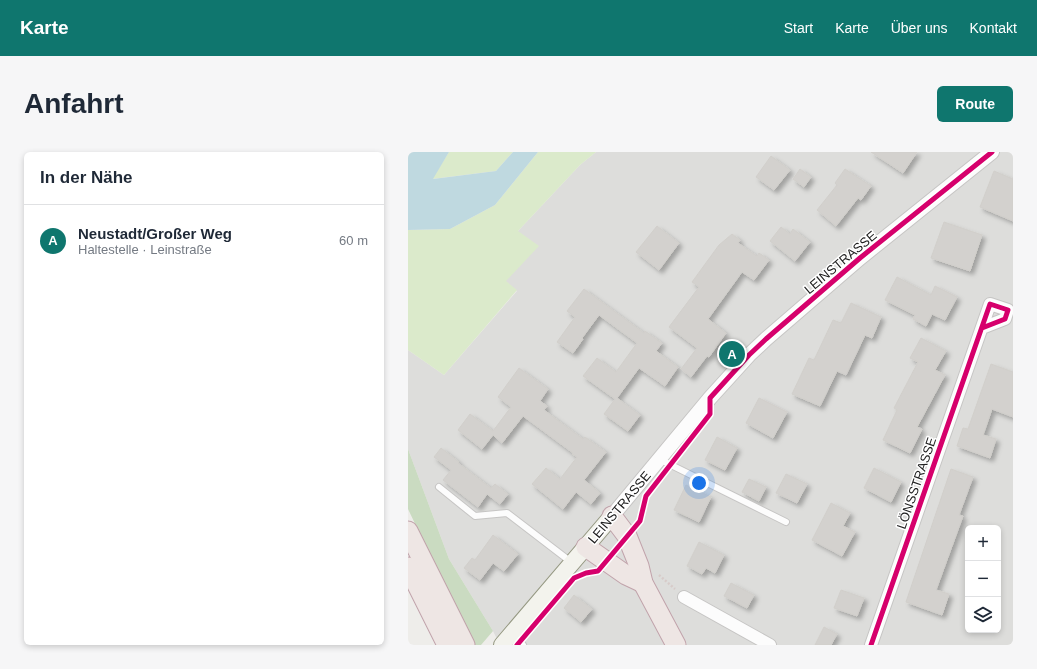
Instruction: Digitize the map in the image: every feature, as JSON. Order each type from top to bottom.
[{"type":"highway","points":[[612,516],[627,536],[639,566],[643,584],[676,645]]},
{"type":"highway","points":[[408,531],[453,639]]},
{"type":"highway","points":[[586,547],[626,575],[643,584]]},
{"type":"highway","points":[[408,567],[453,639]]},
{"type":"main road","name":"LEINSTRASSE","points":[[502,645],[612,516]]},
{"type":"street","name":"LEINSTRASSE","points":[[612,516],[710,398],[766,338],[860,258],[992,152]]},
{"type":"street","name":"LÖNSSTRASSE","points":[[871,645],[982,328]]},
{"type":"street","points":[[684,597],[770,645]]},
{"type":"lane","points":[[659,458],[786,522]]},
{"type":"lane","points":[[439,488],[475,516],[507,513],[573,563]]},
{"type":"lane","points":[[513,632],[523,645]]},
{"type":"shaded area","points":[[596,152],[1013,152],[1013,645],[500,645],[449,559],[408,449],[408,350],[444,375],[517,291],[505,281],[518,231],[580,165]]},
{"type":"green space","points":[[449,152],[513,152],[496,171],[432,179]]},
{"type":"green space","points":[[538,152],[596,152],[580,165],[518,231],[539,246],[506,281],[517,290],[444,375],[408,350],[408,230],[450,229],[495,205]]},
{"type":"green space","points":[[408,449],[449,559],[493,631],[481,645],[473,645],[408,509]]},
{"type":"water","points":[[408,152],[449,152],[433,179],[496,171],[513,152],[538,152],[495,205],[450,229],[408,230]]},
{"type":"building","points":[[871,152],[917,152],[903,173]]},
{"type":"building","points":[[771,156],[790,170],[774,190],[756,177]]},
{"type":"building","points":[[800,169],[811,177],[804,187],[793,179]]},
{"type":"building","points":[[845,169],[871,186],[861,200],[858,198],[836,226],[817,210],[837,185],[835,183]]},
{"type":"building","points":[[994,171],[1013,179],[1013,221],[980,207]]},
{"type":"building","points":[[944,222],[982,235],[970,271],[931,258]]},
{"type":"building","points":[[657,226],[679,243],[659,270],[636,252]]},
{"type":"building","points":[[781,227],[790,234],[793,229],[810,242],[795,261],[770,241]]},
{"type":"building","points":[[732,234],[740,240],[738,243],[757,256],[759,253],[769,260],[754,280],[742,272],[708,319],[726,333],[709,357],[707,356],[691,377],[681,369],[697,348],[669,327],[699,287],[692,282],[719,245]]},
{"type":"building","points":[[897,277],[931,295],[935,286],[957,297],[945,320],[932,314],[926,326],[913,319],[915,315],[885,300]]},
{"type":"building","points":[[584,289],[644,333],[645,331],[662,343],[656,351],[678,367],[665,386],[639,368],[617,398],[640,415],[628,431],[604,414],[615,399],[583,376],[597,358],[616,372],[637,343],[599,315],[573,353],[557,342],[575,317],[567,311]]},
{"type":"building","points":[[851,303],[881,317],[872,338],[865,335],[846,375],[837,371],[820,406],[792,394],[809,358],[814,360],[833,320],[841,323]]},
{"type":"building","points":[[921,338],[946,351],[935,370],[945,375],[917,427],[922,429],[910,453],[883,440],[897,410],[894,408],[918,362],[910,358]]},
{"type":"building","points":[[991,364],[1013,372],[1013,417],[992,409],[983,435],[996,439],[990,458],[957,446],[963,428],[968,429]]},
{"type":"building","points":[[519,368],[548,389],[540,401],[547,406],[544,410],[583,439],[585,437],[606,452],[584,480],[600,493],[591,504],[576,492],[563,509],[532,484],[546,468],[560,479],[577,457],[523,416],[502,443],[493,435],[482,449],[458,430],[470,414],[493,431],[511,407],[498,397]]},
{"type":"building","points":[[759,398],[787,412],[773,438],[746,423]]},
{"type":"building","points":[[717,437],[737,448],[725,470],[705,460]]},
{"type":"building","points":[[441,448],[491,488],[495,484],[508,494],[500,504],[487,494],[478,507],[443,480],[451,470],[434,457]]},
{"type":"building","points":[[874,468],[901,482],[891,502],[864,488]]},
{"type":"building","points":[[951,469],[973,477],[959,515],[963,516],[936,590],[949,594],[942,615],[906,602]]},
{"type":"building","points":[[786,474],[807,484],[797,503],[776,493]]},
{"type":"building","points":[[749,479],[766,487],[759,501],[742,492]]},
{"type":"building","points":[[686,485],[711,497],[699,522],[674,510]]},
{"type":"building","points":[[831,503],[850,513],[843,526],[855,532],[842,556],[812,540]]},
{"type":"building","points":[[493,535],[518,554],[504,571],[493,563],[480,580],[464,568],[472,558],[475,560]]},
{"type":"building","points":[[699,542],[724,555],[715,573],[706,568],[702,574],[687,566]]},
{"type":"building","points":[[731,583],[754,595],[747,608],[724,596]]},
{"type":"building","points":[[841,590],[864,598],[857,616],[834,608]]},
{"type":"building","points":[[574,595],[592,609],[581,622],[564,608]]},
{"type":"building","points":[[824,627],[837,634],[831,645],[815,645]]},
{"type":"cycle path","points":[[517,645],[574,578],[586,573],[598,571],[640,521],[646,496],[710,414],[710,398],[749,355],[860,258],[992,152]]},
{"type":"cycle path","points":[[871,645],[990,304],[1008,310],[1005,319],[982,328]]},
{"type":"place","name":"Neustadt/Großer Weg","points":[[732,354]]}]
